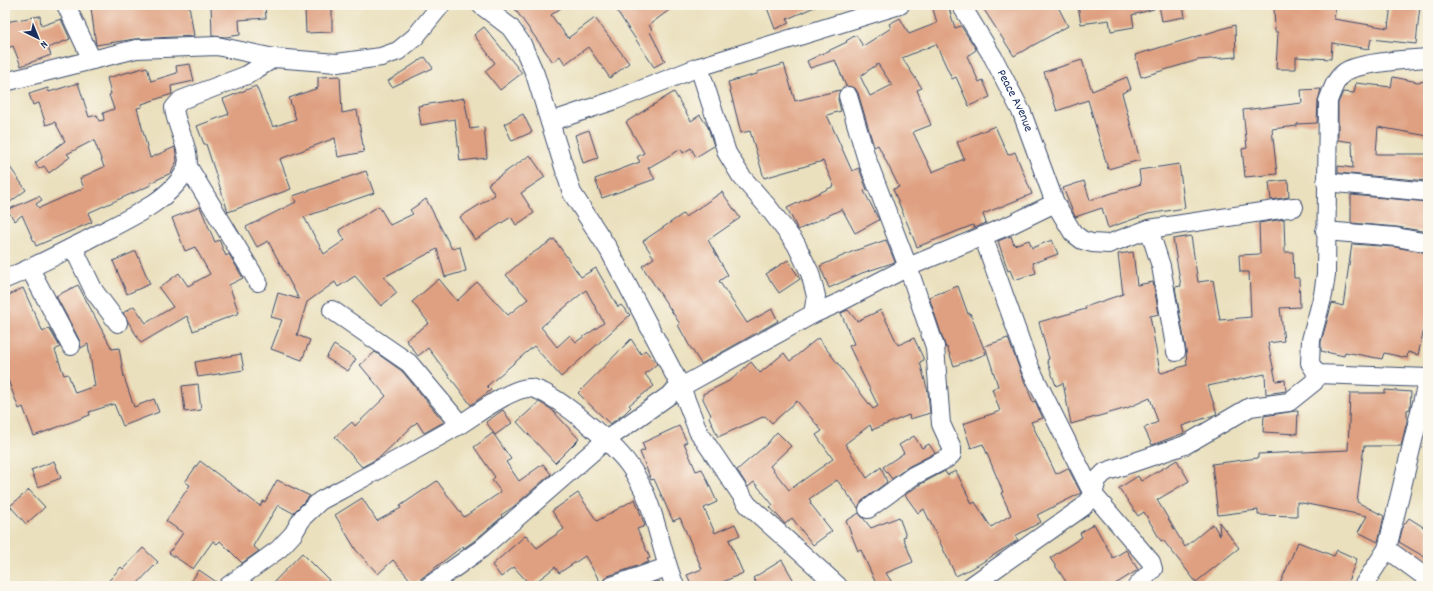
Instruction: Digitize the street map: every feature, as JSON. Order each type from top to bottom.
[{"type":"street","points":[[66,5],[92,60]]},
{"type":"street","points":[[5,82],[136,49],[216,46],[274,58],[337,63],[381,57],[398,51],[415,37],[441,5]]},
{"type":"street","points":[[481,5],[510,27],[522,44],[535,74],[572,193],[609,250],[681,387],[698,430],[748,505],[838,586]]},
{"type":"street","points":[[550,122],[615,100],[699,67],[900,5]]},
{"type":"street","name":"Peace Avenue","points":[[961,5],[993,58],[1022,113],[1055,203],[1073,233],[1082,240],[1092,243],[1108,244],[1149,229],[1294,207]]},
{"type":"street","points":[[258,282],[187,165],[186,149],[174,118],[174,108],[181,100],[247,75],[274,58]]},
{"type":"street","points":[[971,586],[1083,507],[1093,494],[1096,480],[1105,472],[1185,445],[1250,407],[1289,402],[1314,382],[1316,374],[1310,363],[1311,340],[1323,295],[1326,274],[1325,231],[1328,101],[1336,82],[1346,71],[1360,67],[1428,58]]},
{"type":"street","points":[[699,67],[727,152],[741,176],[768,207],[796,244],[810,273],[816,296],[813,314]]},
{"type":"street","points":[[848,96],[866,157],[908,267],[935,347],[941,424],[952,448],[952,454],[939,464],[913,476],[868,509]]},
{"type":"street","points":[[5,279],[30,269],[147,207],[179,181],[187,165]]},
{"type":"street","points":[[1326,182],[1428,192]]},
{"type":"street","points":[[429,586],[481,549],[606,440],[681,387],[813,314],[836,304],[908,267],[983,236],[1055,203]]},
{"type":"street","points":[[1149,229],[1161,266],[1176,352]]},
{"type":"street","points":[[1325,231],[1396,237],[1428,242]]},
{"type":"street","points":[[983,236],[1030,368],[1093,494],[1151,562],[1153,569],[1137,586]]},
{"type":"street","points":[[73,247],[94,291],[118,323]]},
{"type":"street","points":[[30,269],[71,346]]},
{"type":"street","points":[[332,310],[410,363],[460,424]]},
{"type":"street","points":[[1316,374],[1428,378],[1387,549],[1363,586]]},
{"type":"street","points":[[228,586],[279,549],[293,534],[303,517],[320,501],[460,424],[509,394],[529,388],[546,393],[606,440],[629,465],[644,492],[657,528],[667,567],[675,586]]},
{"type":"street","points":[[1387,549],[1428,580]]},
{"type":"street","points":[[612,586],[667,567]]},
{"type":"building","points":[[117,5],[189,5],[194,36],[135,39],[96,45],[91,8]]},
{"type":"building","points":[[211,5],[265,5],[266,18],[239,20],[240,35],[226,37],[212,36]]},
{"type":"building","points":[[307,5],[332,5],[332,32],[306,33],[305,9],[307,8]]},
{"type":"building","points":[[512,5],[565,5],[551,15],[568,38],[595,18],[629,63],[610,78],[588,47],[565,64],[560,56],[553,62]]},
{"type":"building","points":[[613,5],[676,5],[649,25],[652,30],[650,32],[665,61],[654,67]]},
{"type":"building","points":[[766,5],[819,5],[787,19],[789,23],[775,29]]},
{"type":"building","points":[[948,5],[955,28],[961,26],[976,49],[967,56],[979,82],[983,80],[990,97],[969,106],[956,77],[952,79],[936,44],[902,58],[922,88],[917,90],[931,125],[913,132],[932,172],[964,159],[957,142],[995,126],[1008,155],[1015,152],[1032,194],[983,214],[986,223],[974,228],[973,225],[917,247],[893,189],[899,187],[878,145],[874,147],[858,93],[855,88],[846,86],[835,60],[810,68],[807,61],[847,42],[846,41],[856,35],[863,46],[891,28],[889,24],[900,18],[909,34],[937,23],[933,9]],"holes":[[[878,64],[892,85],[870,96],[860,76]]]},
{"type":"building","points":[[981,5],[1057,5],[1068,26],[1014,56]]},
{"type":"building","points":[[1078,5],[1153,5],[1154,9],[1132,15],[1134,27],[1111,31],[1109,20],[1081,24]]},
{"type":"building","points":[[1159,5],[1183,5],[1185,17],[1162,21]]},
{"type":"building","points":[[1274,5],[1336,5],[1334,19],[1388,28],[1391,5],[1420,5],[1416,44],[1371,39],[1369,49],[1332,43],[1331,59],[1296,57],[1296,69],[1276,69],[1278,32],[1275,32]]},
{"type":"building","points":[[40,16],[41,26],[61,19],[70,39],[48,48],[51,55],[21,66],[13,46],[5,49],[5,22]]},
{"type":"building","points":[[1235,25],[1236,57],[1198,60],[1141,77],[1135,55]]},
{"type":"building","points":[[484,27],[522,73],[500,90],[485,71],[495,63],[474,35]]},
{"type":"building","points":[[425,57],[433,68],[392,87],[388,81]]},
{"type":"building","points":[[1082,60],[1092,91],[1127,77],[1131,89],[1122,93],[1140,160],[1108,169],[1088,100],[1057,111],[1044,72]]},
{"type":"building","points":[[190,64],[194,81],[171,86],[172,94],[142,104],[142,107],[137,108],[150,158],[175,147],[177,161],[171,173],[150,183],[151,185],[88,213],[92,222],[36,246],[22,215],[15,221],[7,210],[39,196],[42,200],[36,204],[39,208],[84,188],[80,178],[104,167],[94,140],[67,154],[70,157],[49,173],[44,166],[39,169],[35,163],[65,141],[55,122],[46,125],[39,103],[33,105],[29,94],[48,88],[49,92],[78,83],[89,117],[97,115],[99,121],[104,120],[103,113],[114,109],[109,95],[111,94],[107,78],[147,67],[151,81],[177,73],[176,66]]},
{"type":"building","points":[[784,64],[795,101],[840,90],[838,99],[841,111],[827,115],[852,171],[859,168],[867,190],[864,191],[879,220],[855,233],[842,209],[798,230],[787,208],[834,186],[823,161],[764,178],[750,131],[741,133],[728,82],[757,74],[757,72]]},
{"type":"building","points":[[340,76],[342,113],[357,110],[364,152],[338,157],[335,138],[280,159],[291,189],[228,212],[206,144],[204,144],[197,126],[229,114],[223,99],[256,86],[273,127],[296,119],[289,98],[318,88],[318,77]]},
{"type":"building","points":[[1393,77],[1418,82],[1428,81],[1428,136],[1378,127],[1376,154],[1428,154],[1428,181],[1338,173],[1338,166],[1353,168],[1352,142],[1338,140],[1338,103],[1343,92],[1354,93],[1356,83],[1391,87]]},
{"type":"building","points":[[1321,89],[1318,101],[1317,123],[1297,124],[1297,126],[1272,129],[1277,174],[1245,177],[1242,149],[1247,148],[1243,110],[1302,103],[1301,90]]},
{"type":"building","points":[[674,92],[691,121],[700,115],[708,127],[714,146],[696,157],[691,148],[683,153],[681,149],[648,168],[655,179],[602,198],[595,179],[640,162],[637,157],[644,153],[626,122]]},
{"type":"building","points":[[464,98],[470,129],[484,127],[487,158],[460,161],[455,119],[421,125],[418,106]]},
{"type":"building","points":[[523,114],[532,132],[512,141],[504,124]]},
{"type":"building","points":[[589,130],[598,158],[583,163],[575,135]]},
{"type":"building","points":[[530,155],[545,177],[521,193],[534,213],[516,225],[511,217],[475,240],[460,217],[495,195],[488,184]]},
{"type":"building","points":[[5,160],[26,190],[5,206]]},
{"type":"building","points":[[1179,164],[1185,208],[1148,214],[1108,228],[1102,208],[1075,217],[1063,188],[1084,181],[1090,200],[1141,184],[1139,170]]},
{"type":"building","points":[[366,171],[374,193],[304,217],[324,254],[345,240],[339,230],[379,206],[390,225],[413,214],[410,210],[426,199],[452,249],[460,247],[466,271],[445,277],[437,249],[384,277],[397,293],[381,306],[355,276],[338,287],[335,282],[307,302],[297,335],[310,340],[302,360],[271,349],[282,320],[271,317],[278,293],[299,299],[268,241],[257,247],[246,227],[296,202],[293,196]]},
{"type":"building","points":[[1288,180],[1289,197],[1271,200],[1269,182]]},
{"type":"building","points":[[722,192],[740,218],[708,240],[728,275],[719,281],[747,323],[772,309],[778,321],[701,364],[678,325],[680,324],[642,266],[654,258],[643,241],[683,214],[685,217]]},
{"type":"building","points":[[1351,195],[1428,202],[1428,232],[1397,227],[1351,223]]},
{"type":"building","points":[[200,207],[215,242],[219,240],[226,256],[229,254],[243,278],[229,285],[239,313],[193,331],[187,316],[141,343],[123,313],[134,306],[146,323],[173,307],[159,288],[179,273],[188,286],[210,274],[195,247],[185,251],[172,218]]},
{"type":"building","points":[[1284,219],[1285,252],[1293,252],[1294,278],[1299,278],[1300,307],[1280,308],[1284,341],[1268,343],[1276,381],[1285,380],[1286,391],[1266,394],[1265,374],[1208,386],[1217,414],[1182,426],[1184,433],[1152,445],[1144,428],[1158,422],[1150,398],[1127,408],[1071,424],[1063,383],[1056,386],[1047,360],[1049,359],[1039,322],[1086,309],[1085,307],[1123,294],[1118,254],[1133,252],[1137,285],[1153,282],[1159,314],[1150,316],[1160,372],[1162,373],[1187,365],[1186,350],[1175,287],[1181,286],[1173,239],[1191,236],[1198,282],[1213,280],[1220,320],[1251,317],[1249,272],[1240,272],[1239,255],[1260,254],[1259,223]]},
{"type":"building","points":[[1011,236],[1014,245],[1029,240],[1032,248],[1052,240],[1058,254],[1033,263],[1036,273],[1014,280],[1010,270],[1008,271],[998,241]]},
{"type":"building","points":[[554,239],[581,277],[596,268],[618,307],[621,305],[630,315],[561,377],[534,346],[487,386],[491,390],[471,405],[428,348],[418,356],[406,340],[429,323],[412,302],[439,279],[457,301],[477,282],[508,315],[528,299],[506,275],[524,259]],"holes":[[[586,290],[604,323],[576,342],[570,335],[557,347],[541,327]]]},
{"type":"building","points":[[886,240],[895,262],[862,273],[829,288],[820,266],[854,251]]},
{"type":"building","points":[[1352,244],[1395,247],[1428,253],[1428,312],[1418,355],[1408,352],[1407,358],[1384,353],[1382,359],[1345,352],[1344,356],[1321,351],[1321,342],[1332,303],[1343,306]]},
{"type":"building","points":[[136,251],[150,284],[127,294],[113,261]]},
{"type":"building","points":[[788,260],[800,279],[779,293],[766,274]]},
{"type":"building","points":[[78,285],[112,349],[119,348],[124,377],[134,407],[154,399],[159,412],[123,426],[114,404],[89,412],[90,415],[34,436],[23,407],[19,409],[5,372],[5,297],[23,288],[43,332],[49,328],[60,347],[55,350],[64,375],[68,374],[75,393],[95,386],[88,344],[81,348],[80,341],[56,296]]},
{"type":"building","points":[[958,286],[968,314],[970,313],[986,354],[954,366],[947,347],[946,348],[929,297]]},
{"type":"building","points":[[848,310],[857,321],[881,310],[898,345],[914,338],[924,360],[920,362],[928,392],[930,413],[910,419],[909,415],[872,430],[870,425],[845,444],[867,478],[881,467],[887,482],[862,501],[858,508],[837,480],[809,499],[811,501],[810,503],[832,531],[813,545],[792,518],[785,524],[770,507],[773,505],[754,482],[748,487],[737,470],[766,445],[777,432],[791,446],[770,466],[789,490],[833,459],[816,435],[822,431],[797,401],[772,423],[765,416],[718,437],[709,417],[711,415],[703,399],[703,394],[731,380],[751,362],[760,373],[784,353],[790,361],[818,338],[873,409],[878,406],[849,346],[854,344],[841,313]]},
{"type":"building","points":[[1008,338],[1033,402],[1035,401],[1043,418],[1031,422],[1056,474],[1068,468],[1081,493],[1037,515],[1041,522],[1015,536],[1018,540],[978,565],[956,576],[924,509],[918,513],[905,495],[919,485],[945,471],[947,475],[956,471],[972,504],[975,502],[991,527],[1011,515],[1001,493],[1003,492],[983,444],[971,448],[963,424],[1000,411],[992,389],[998,386],[985,346]]},
{"type":"building","points":[[631,339],[641,354],[645,350],[657,364],[645,374],[654,386],[629,405],[631,407],[610,424],[578,393]]},
{"type":"building","points":[[334,345],[356,359],[348,371],[326,358]]},
{"type":"building","points":[[375,352],[402,371],[444,422],[424,433],[417,422],[380,457],[362,467],[335,437],[352,422],[355,426],[386,396],[360,365]]},
{"type":"building","points":[[241,354],[244,370],[198,377],[195,362]]},
{"type":"building","points":[[198,384],[201,410],[185,412],[182,386]]},
{"type":"building","points":[[1385,390],[1411,392],[1410,409],[1407,410],[1407,421],[1401,446],[1364,446],[1357,502],[1384,516],[1378,542],[1358,532],[1367,516],[1297,502],[1297,516],[1258,515],[1258,510],[1218,515],[1212,464],[1258,458],[1258,454],[1348,450],[1350,393],[1385,393]]},
{"type":"building","points":[[539,402],[551,409],[579,439],[555,463],[517,422]]},
{"type":"building","points":[[503,410],[512,423],[495,435],[486,422]]},
{"type":"building","points":[[1298,411],[1297,434],[1263,432],[1264,416]]},
{"type":"building","points":[[679,426],[687,442],[684,443],[696,471],[702,469],[717,502],[704,508],[715,533],[735,524],[740,535],[729,540],[743,573],[714,586],[692,586],[687,575],[702,569],[680,518],[673,521],[654,479],[651,480],[640,452],[645,450],[642,443]]},
{"type":"building","points":[[493,433],[511,459],[506,462],[519,481],[543,464],[551,474],[513,507],[501,515],[502,517],[474,541],[464,548],[463,546],[414,584],[393,560],[378,574],[356,550],[335,515],[362,498],[377,521],[401,508],[400,506],[437,481],[464,517],[501,492],[492,480],[495,477],[474,447]]},
{"type":"building","points":[[914,436],[922,448],[929,444],[935,453],[908,467],[892,479],[883,467],[904,453],[899,445]]},
{"type":"building","points":[[1177,460],[1189,481],[1157,500],[1185,547],[1213,524],[1220,536],[1219,522],[1239,548],[1196,582],[1163,540],[1161,541],[1144,512],[1138,516],[1119,488],[1138,476],[1141,481]]},
{"type":"building","points":[[54,461],[61,478],[38,487],[31,470]]},
{"type":"building","points":[[200,461],[260,506],[263,501],[265,502],[277,480],[310,496],[293,513],[278,505],[253,546],[259,551],[242,563],[220,541],[217,544],[213,541],[193,569],[169,553],[183,533],[166,521],[190,485],[185,482]]},
{"type":"building","points":[[29,490],[45,507],[26,524],[10,506]]},
{"type":"building","points":[[578,493],[597,521],[635,499],[645,526],[637,529],[650,558],[647,559],[649,562],[608,576],[604,579],[602,585],[585,556],[559,573],[555,567],[531,586],[514,567],[501,577],[492,565],[526,535],[537,548],[564,529],[552,511]]},
{"type":"building","points":[[859,513],[871,528],[899,517],[906,536],[903,537],[913,562],[886,573],[894,586],[877,586],[861,550],[858,551],[846,521]]},
{"type":"building","points":[[1409,518],[1428,530],[1428,559],[1399,542],[1403,526]]},
{"type":"building","points":[[1094,524],[1113,558],[1126,550],[1138,570],[1112,586],[1069,586],[1050,558],[1082,537],[1080,533]]},
{"type":"building","points":[[1298,542],[1334,556],[1337,550],[1357,559],[1346,586],[1279,586]]},
{"type":"building","points":[[143,548],[158,562],[135,586],[104,586],[121,567],[123,569]]},
{"type":"building","points":[[302,553],[329,580],[324,586],[270,586]]},
{"type":"building","points":[[782,560],[797,586],[758,586],[753,578]]},
{"type":"building","points":[[199,570],[218,583],[218,586],[188,586]]},
{"type":"building","points":[[659,581],[662,586],[644,586]]}]
